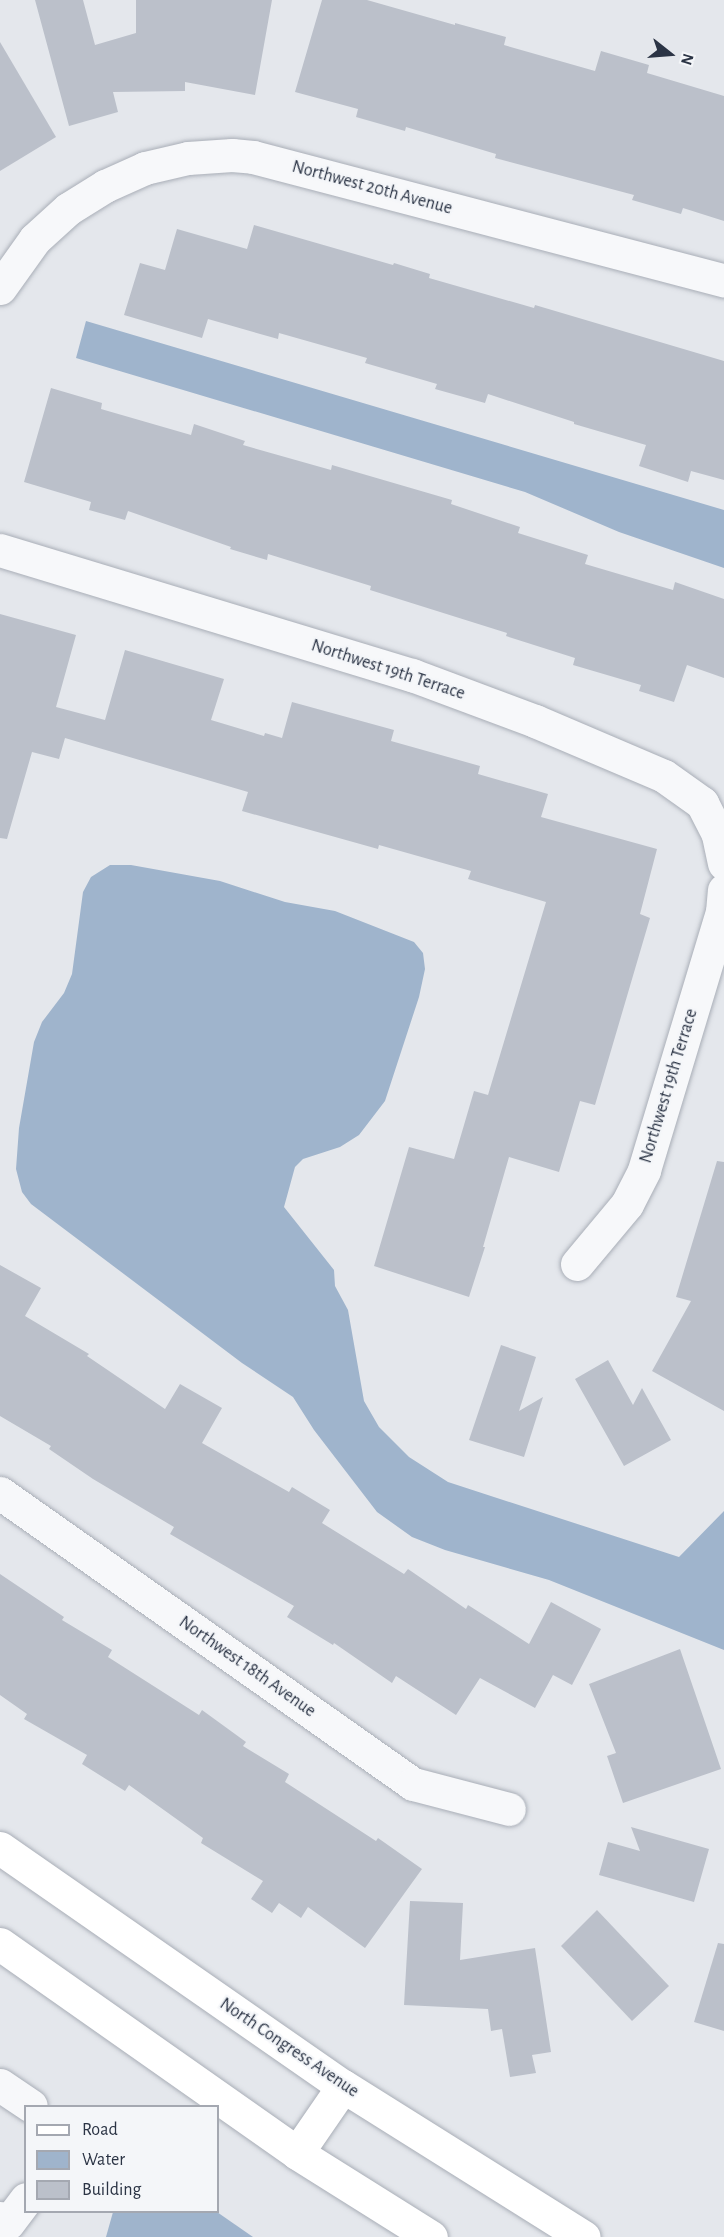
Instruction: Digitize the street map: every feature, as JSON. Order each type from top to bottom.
[{"type":"main road","name":"North Congress Avenue","points":[[0,1848],[343,2086],[584,2237]]},
{"type":"main road","points":[[0,1944],[297,2153],[431,2237]]},
{"type":"main road","points":[[297,2153],[343,2086]]},
{"type":"street","name":"Northwest 20th Avenue","points":[[0,288],[35,239],[68,209],[105,186],[145,168],[188,158],[232,155],[254,157],[724,281]]},
{"type":"street","name":"Northwest 19th Terrace","points":[[0,550],[412,675],[536,721],[664,776],[702,803],[718,835],[724,863]]},
{"type":"street","name":"Northwest 19th Terrace","points":[[577,1264],[627,1204],[644,1170],[722,912],[724,890]]},
{"type":"street","name":"Northwest 18th Avenue","points":[[0,1493],[413,1784],[509,1809]]},
{"type":"street","points":[[0,2085],[30,2105]]},
{"type":"street","points":[[0,2218],[8,2223],[24,2202]]},
{"type":"water","points":[[86,321],[724,510],[724,568],[619,532],[525,492],[76,358]]},
{"type":"water","points":[[110,865],[131,865],[220,881],[285,902],[335,911],[414,942],[423,953],[425,969],[419,997],[385,1101],[359,1135],[340,1147],[303,1159],[295,1167],[284,1207],[334,1270],[335,1286],[348,1310],[364,1401],[379,1427],[409,1457],[448,1482],[679,1557],[724,1511],[724,1650],[549,1580],[445,1550],[412,1537],[377,1512],[314,1430],[293,1397],[242,1363],[31,1204],[22,1192],[16,1169],[19,1128],[34,1042],[42,1022],[64,993],[72,974],[83,892],[91,877]]},
{"type":"water","points":[[113,2213],[218,2213],[253,2237],[106,2237]]},
{"type":"building","points":[[35,0],[83,0],[95,45],[136,33],[136,0],[272,0],[255,95],[185,82],[185,91],[113,92],[118,112],[69,126]]},
{"type":"building","points":[[322,0],[367,0],[506,37],[504,45],[595,71],[601,51],[649,65],[647,73],[724,96],[724,221],[683,208],[681,214],[632,200],[634,195],[495,158],[496,154],[406,127],[405,131],[356,117],[358,109],[295,92]]},
{"type":"building","points":[[0,42],[56,137],[0,171]]},
{"type":"building","points":[[254,225],[393,265],[394,263],[430,274],[429,278],[534,308],[535,305],[724,361],[724,480],[691,471],[688,482],[639,466],[646,445],[574,424],[574,422],[488,394],[485,403],[435,389],[437,384],[365,363],[367,358],[279,333],[278,339],[208,319],[202,338],[124,315],[140,263],[165,270],[177,229],[247,249]]},
{"type":"building","points":[[51,388],[102,403],[101,409],[191,435],[194,424],[245,441],[243,445],[331,470],[332,465],[452,500],[451,504],[520,527],[518,533],[588,555],[585,564],[673,590],[675,582],[724,599],[724,678],[687,665],[674,702],[639,691],[641,685],[573,665],[575,658],[506,636],[507,633],[370,590],[371,586],[268,554],[267,560],[230,549],[231,547],[128,511],[125,520],[89,510],[91,502],[24,482]]},
{"type":"building","points":[[0,614],[76,635],[56,707],[105,720],[125,650],[224,679],[211,720],[264,736],[265,733],[282,738],[292,702],[394,730],[391,741],[480,766],[478,774],[548,794],[541,817],[657,849],[640,914],[650,918],[595,1105],[580,1101],[559,1172],[509,1157],[469,1297],[374,1266],[409,1147],[454,1159],[474,1091],[488,1095],[546,902],[468,879],[471,871],[379,845],[378,849],[242,811],[248,792],[65,738],[59,759],[32,752],[7,839],[0,838]]},
{"type":"building","points":[[717,1161],[724,1162],[724,1411],[652,1371],[691,1301],[676,1297]]},
{"type":"building","points":[[0,1265],[41,1288],[25,1316],[89,1354],[87,1356],[165,1409],[180,1384],[222,1408],[202,1443],[289,1492],[292,1487],[330,1510],[322,1523],[404,1574],[408,1569],[466,1609],[468,1605],[529,1644],[551,1602],[601,1629],[572,1685],[553,1675],[535,1708],[480,1678],[456,1715],[396,1676],[392,1683],[334,1643],[333,1645],[287,1617],[294,1606],[170,1534],[174,1527],[93,1479],[49,1449],[51,1446],[0,1416]]},
{"type":"building","points":[[501,1345],[536,1357],[519,1411],[543,1397],[524,1457],[469,1440]]},
{"type":"building","points":[[608,1360],[633,1405],[642,1388],[671,1440],[624,1466],[575,1379]]},
{"type":"building","points":[[0,1574],[64,1617],[62,1620],[112,1650],[108,1657],[199,1715],[202,1710],[246,1742],[243,1746],[289,1774],[285,1782],[376,1841],[378,1838],[422,1869],[365,1948],[308,1907],[301,1918],[279,1903],[272,1913],[251,1899],[263,1881],[201,1843],[203,1838],[129,1785],[125,1791],[82,1764],[87,1755],[24,1719],[27,1714],[0,1695]]},
{"type":"building","points":[[680,1649],[721,1769],[623,1803],[607,1756],[616,1753],[589,1684]]},
{"type":"building","points":[[631,1827],[709,1849],[694,1902],[599,1875],[608,1842],[640,1851]]},
{"type":"building","points":[[410,1901],[463,1903],[460,1960],[535,1948],[551,2052],[532,2055],[536,2073],[510,2077],[502,2029],[491,2031],[488,2009],[404,2005]]},
{"type":"building","points":[[597,1910],[669,1986],[632,2021],[561,1946]]},
{"type":"building","points":[[718,1943],[724,1944],[724,2031],[694,2022]]}]
